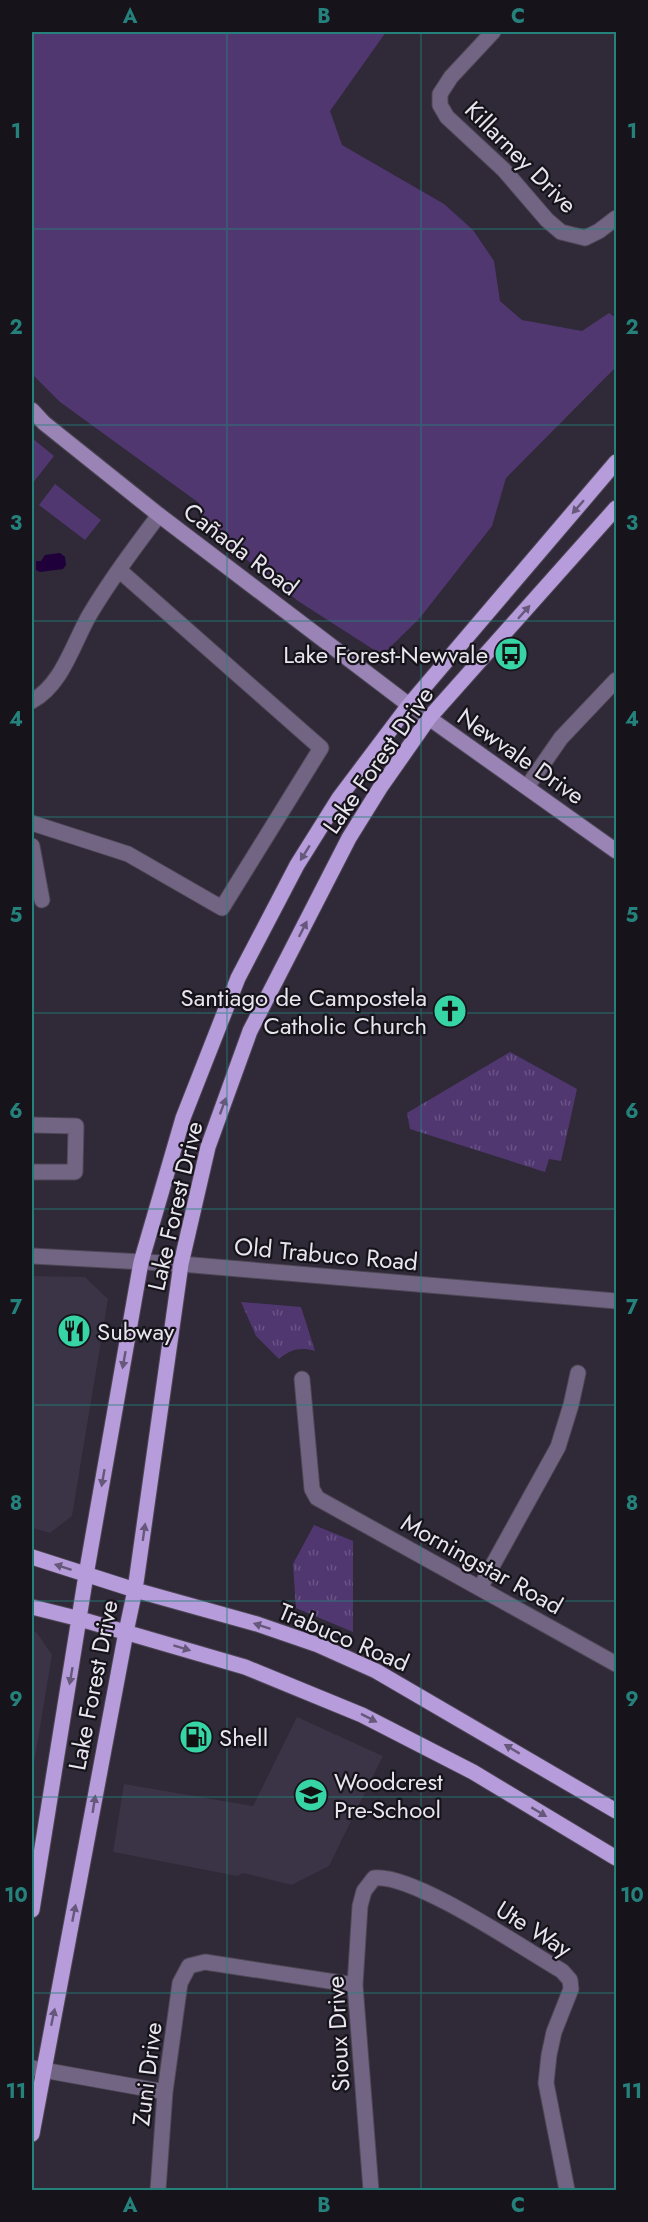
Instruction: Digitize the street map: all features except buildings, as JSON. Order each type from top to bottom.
[{"type":"main road","name":"Lake Forest Drive","points":[[32,1910],[86,1575],[141,1262],[183,1118],[238,978],[297,865],[339,798],[409,705],[616,462]]},
{"type":"main road","name":"Lake Forest Drive","points":[[32,2134],[37,2069],[82,1873],[135,1590],[181,1264],[208,1147],[250,1031],[349,838],[380,788],[429,718],[616,507]]},
{"type":"main road","name":"Trabuco Road","points":[[32,1557],[135,1590],[257,1624],[318,1645],[376,1671],[616,1811]]},
{"type":"main road","points":[[32,1607],[80,1618],[245,1667],[362,1714],[473,1772],[614,1854]]},
{"type":"street","name":"Killarney Drive","points":[[493,32],[451,77],[440,94],[440,105],[447,117],[504,170],[547,220],[561,231],[585,238],[616,218]]},
{"type":"street","name":"Cañada Road","points":[[32,410],[44,423],[159,515],[429,718]]},
{"type":"street","points":[[32,701],[56,680],[89,615],[159,515]]},
{"type":"street","points":[[32,823],[128,854],[222,908],[321,748],[119,570]]},
{"type":"street","points":[[527,787],[561,738],[616,680]]},
{"type":"street","name":"Newvale Drive","points":[[429,718],[616,851]]},
{"type":"street","points":[[32,846],[42,900]]},
{"type":"street","points":[[32,1125],[76,1126],[75,1172],[32,1172]]},
{"type":"street","name":"Old Trabuco Road","points":[[32,1256],[181,1264],[616,1301]]},
{"type":"street","points":[[480,1588],[558,1447],[578,1373]]},
{"type":"street","name":"Morningstar Road","points":[[302,1379],[312,1489],[317,1498],[616,1664]]},
{"type":"street","name":"Ute Way","points":[[374,1878],[384,1877],[403,1882],[485,1924],[562,1971],[570,1980],[571,1989],[568,2000],[554,2032],[546,2083],[567,2190]]},
{"type":"street","name":"Sioux Drive","points":[[371,2190],[355,1985],[360,1906],[364,1891],[374,1878]]},
{"type":"street","name":"Zuni Drive","points":[[158,2190],[165,2092],[180,1983],[189,1966],[205,1962],[355,1985]]},
{"type":"street","points":[[37,2069],[165,2092]]},
{"type":"shaded area","points":[[60,553],[65,557],[66,565],[63,569],[40,572],[36,570],[36,561],[41,561],[45,555]]},
{"type":"shaded area","points":[[32,1276],[85,1277],[108,1299],[72,1516],[50,1533],[32,1528]]},
{"type":"shaded area","points":[[32,1631],[37,1633],[52,1655],[32,1775]]},
{"type":"shaded area","name":"Woodcrest Pre-School","points":[[297,1717],[383,1756],[329,1866],[292,1885],[243,1873],[237,1876],[113,1852],[124,1784],[253,1806]]},
{"type":"green space","points":[[32,32],[386,32],[330,111],[342,145],[444,204],[473,230],[494,261],[500,301],[522,320],[582,331],[609,313],[616,318],[616,367],[506,478],[492,526],[419,619],[382,655],[298,601],[205,526],[199,503],[60,402],[32,374]]},
{"type":"green space","points":[[32,438],[54,456],[32,484]]},
{"type":"green space","points":[[55,484],[101,520],[85,540],[39,505]]},
{"type":"green space","points":[[510,1052],[577,1089],[561,1161],[549,1159],[545,1172],[410,1129],[407,1113]]},
{"type":"green space","points":[[241,1302],[301,1307],[315,1351],[296,1350],[279,1359],[256,1336]]},
{"type":"green space","points":[[314,1525],[353,1541],[353,1632],[296,1608],[293,1564]]},
{"type":"place","name":"Lake Forest-Newvale","points":[[511,654]]},
{"type":"place","name":"Santiago de Campostela Catholic Church","points":[[450,1011]]},
{"type":"place","name":"Subway","points":[[74,1331]]},
{"type":"place","name":"Shell","points":[[196,1737]]},
{"type":"place","name":"Woodcrest Pre-School","points":[[311,1795]]}]
